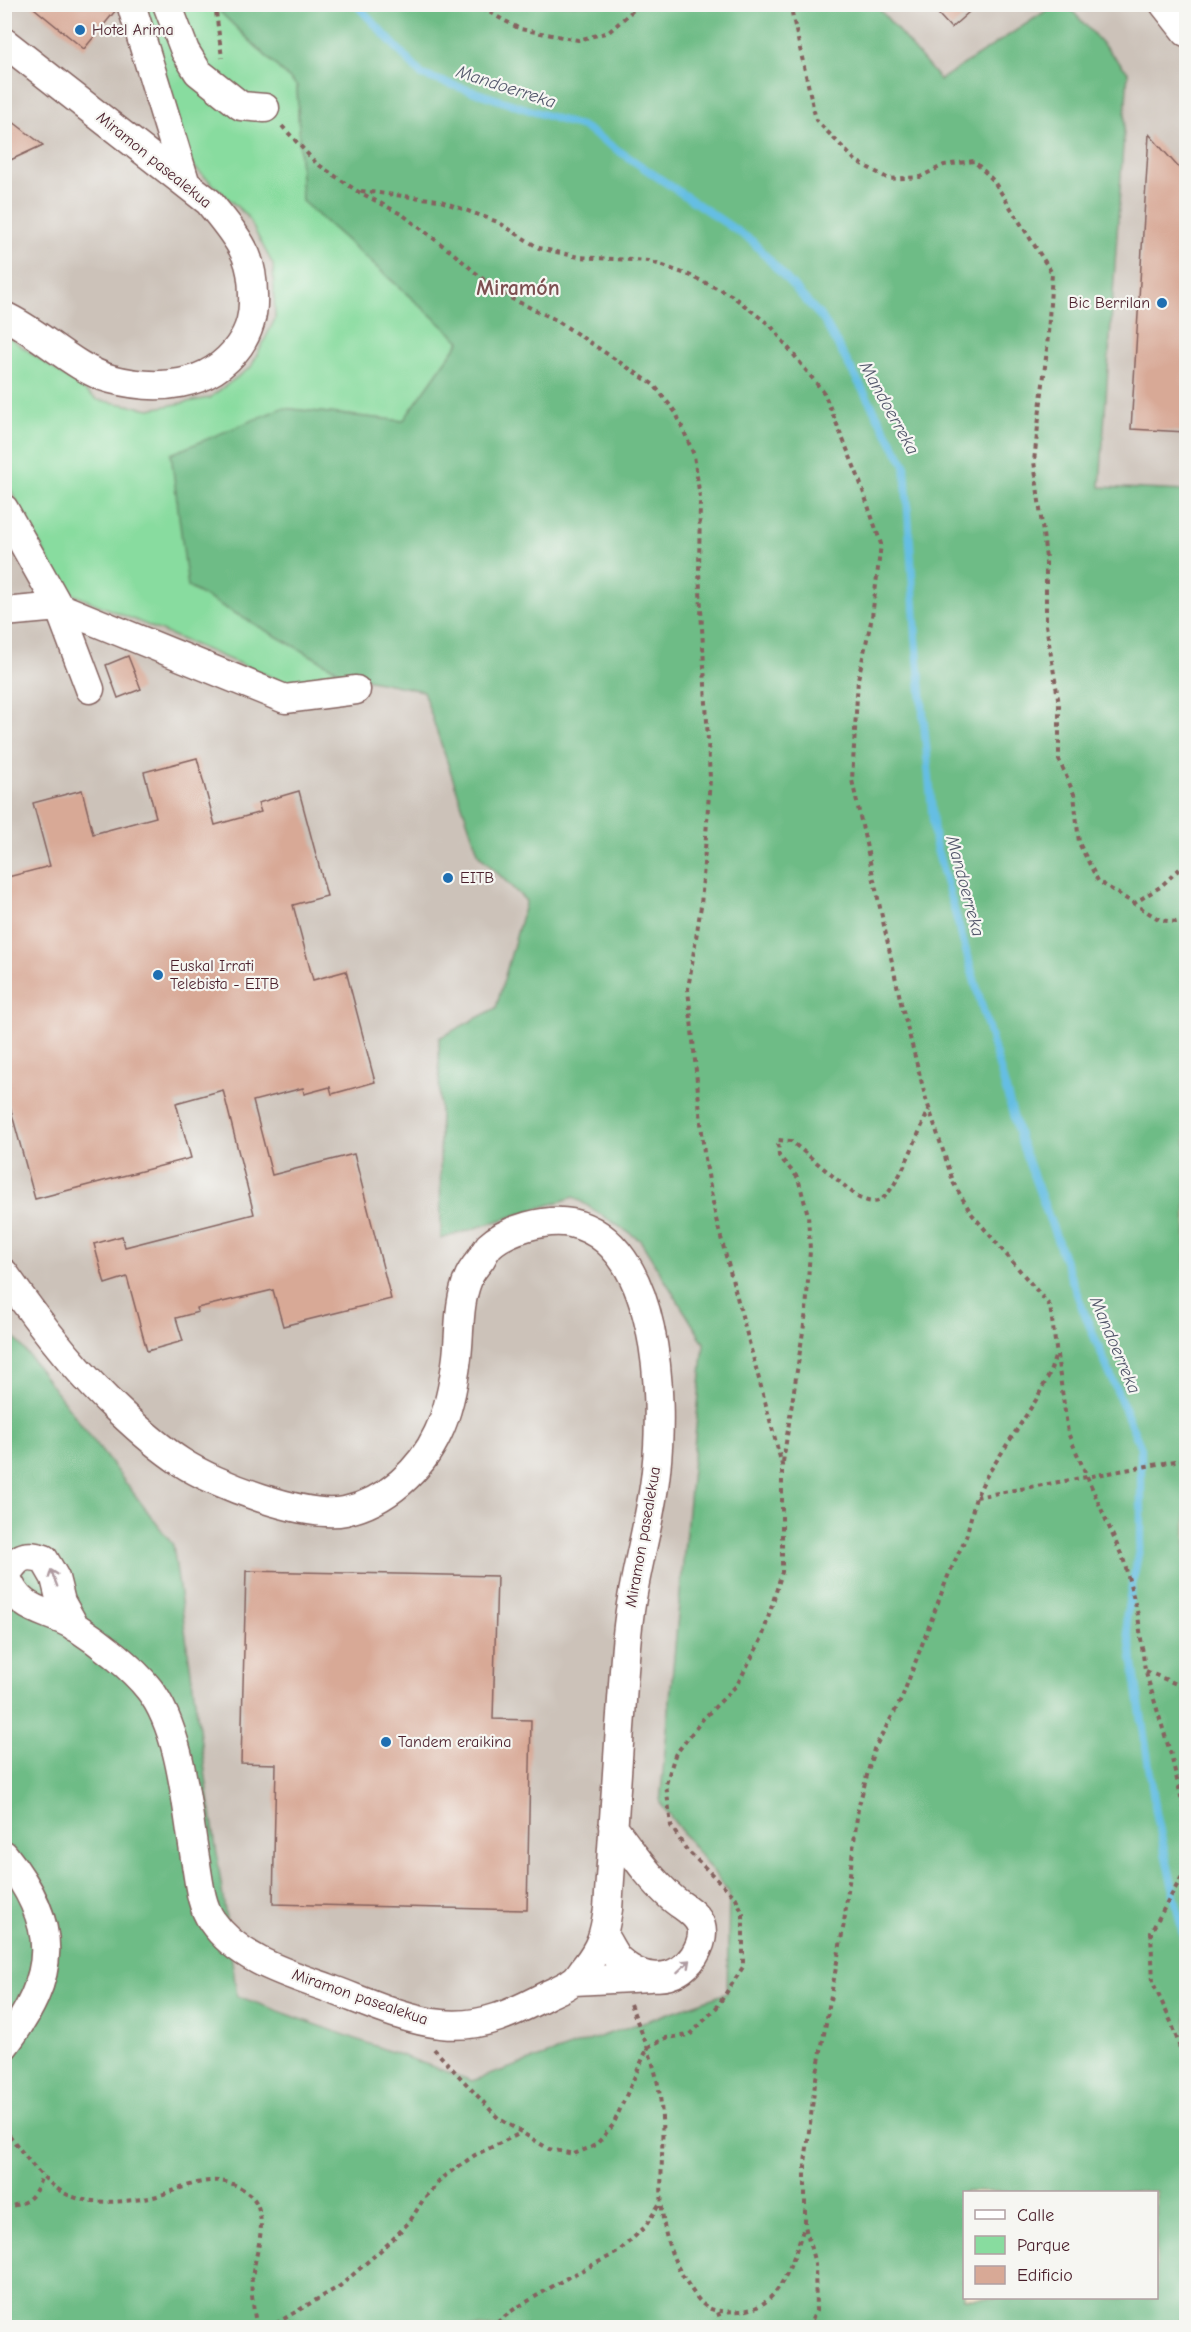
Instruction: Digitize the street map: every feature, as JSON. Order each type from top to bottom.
[{"type":"street","points":[[131,4],[184,181]]},
{"type":"street","points":[[167,4],[185,51],[198,72],[242,106],[265,108]]},
{"type":"street","points":[[1164,4],[1186,32]]},
{"type":"street","name":"Miramon pasealekua","points":[[4,42],[209,202],[232,231],[246,256],[253,283],[254,310],[248,333],[234,353],[217,370],[192,381],[166,386],[134,384],[108,378],[76,362],[10,315]]},
{"type":"street","points":[[4,509],[59,607],[90,689]]},
{"type":"street","points":[[4,612],[59,607],[285,699],[356,690]]},
{"type":"street","name":"Miramon pasealekua","points":[[4,1273],[72,1362],[120,1413],[182,1463],[248,1493],[301,1510],[343,1511],[382,1497],[410,1475],[438,1434],[449,1400],[457,1359],[460,1314],[468,1278],[489,1246],[512,1233],[541,1223],[565,1222],[589,1228],[611,1245],[629,1269],[645,1307],[654,1347],[658,1412],[656,1469],[629,1617],[608,1909],[604,1937],[596,1953],[574,1981],[500,2018],[476,2024],[441,2025],[417,2020],[255,1959],[224,1937],[210,1918],[200,1889],[176,1751],[165,1715],[149,1689],[106,1650],[75,1626]]},
{"type":"street","points":[[574,1981],[673,1975],[686,1967],[700,1946],[702,1927],[693,1914],[672,1898],[649,1873],[613,1827]]},
{"type":"street","points":[[4,1855],[24,1879],[40,1912],[47,1954],[40,1986],[22,2023],[4,2046]]},
{"type":"street","points":[[604,1937],[619,1959],[651,1977]]},
{"type":"path","points":[[215,4],[223,63]]},
{"type":"path","points":[[474,4],[520,29],[578,40],[609,32],[640,4]]},
{"type":"path","points":[[790,4],[816,120],[856,161],[889,179],[920,177],[944,165],[974,161],[993,180],[1052,273],[1047,349],[1034,461],[1046,558],[1046,625],[1059,704],[1059,760],[1074,794],[1079,843],[1098,881],[1160,920],[1176,922],[1186,919]]},
{"type":"path","points":[[265,108],[316,163],[357,191],[404,215],[491,286],[508,297],[556,320],[654,385],[676,412],[694,455],[700,498],[699,571],[710,779],[700,906],[688,988],[704,1153],[716,1219],[782,1465]]},
{"type":"path","points":[[357,191],[438,200],[498,222],[539,248],[579,258],[649,261],[689,275],[731,295],[771,326],[824,393],[858,476],[881,544],[872,617],[858,679],[852,780],[901,1003],[929,1109],[954,1184],[970,1213],[1050,1306],[1068,1433],[1125,1561],[1132,1583],[1145,1670],[1171,1755],[1186,1817]]},
{"type":"path","points":[[1133,904],[1160,887],[1186,863]]},
{"type":"path","points":[[417,2020],[438,2055],[498,2118],[549,2149],[574,2154],[596,2145],[613,2125],[648,2047],[666,2038],[690,2035],[717,2007],[743,1967],[743,1914],[736,1898],[686,1849],[671,1826],[666,1784],[675,1755],[702,1719],[737,1685],[762,1638],[782,1572],[782,1465],[806,1312],[810,1250],[808,1215],[798,1178],[778,1156],[778,1140],[790,1141],[859,1198],[868,1202],[880,1200],[894,1186],[929,1109]]},
{"type":"path","points":[[808,2328],[816,2311],[815,2264],[805,2226],[805,2163],[814,2095],[844,1923],[858,1809],[874,1749],[901,1700],[948,1576],[966,1537],[976,1497],[986,1477],[1036,1400],[1049,1375],[1056,1351]]},
{"type":"path","points":[[976,1497],[1186,1459]]},
{"type":"path","points":[[1145,1670],[1186,1688]]},
{"type":"path","points":[[1185,1871],[1151,1932],[1153,1983],[1172,2024],[1186,2066]]},
{"type":"path","points":[[619,1979],[648,2047],[659,2090],[664,2133],[660,2202],[664,2231],[675,2264],[700,2303],[718,2312],[752,2310],[777,2292],[791,2267],[805,2226]]},
{"type":"path","points":[[4,2128],[28,2160],[65,2194],[95,2202],[145,2199],[190,2184],[215,2180],[235,2185],[251,2194],[259,2211],[260,2245],[252,2280],[256,2328]]},
{"type":"path","points":[[268,2328],[340,2286],[389,2243],[410,2221],[423,2200],[443,2177],[475,2155],[522,2133]]},
{"type":"path","points":[[4,2207],[35,2195],[42,2175]]},
{"type":"path","points":[[490,2328],[513,2310],[565,2279],[618,2252],[645,2227],[660,2202]]},
{"type":"path","points":[[718,2312],[723,2328]]},
{"type":"path","points":[[1164,2327],[1186,2315]]},
{"type":"shaded area","points":[[5,5],[141,5],[190,163],[247,216],[273,265],[275,319],[251,367],[209,398],[150,409],[98,400],[5,334]]},
{"type":"shaded area","points":[[876,5],[1055,5],[940,80]]},
{"type":"shaded area","points":[[1067,5],[1186,5],[1186,491],[1100,487],[1128,72]]},
{"type":"shaded area","points":[[4,479],[65,591],[286,683],[346,675],[423,691],[479,855],[526,901],[496,1008],[439,1038],[441,1239],[574,1197],[640,1240],[704,1343],[660,1803],[729,1893],[727,1993],[472,2081],[237,1996],[173,1545],[5,1323]]},
{"type":"green space","points":[[141,5],[213,5],[297,86],[302,201],[460,341],[404,421],[282,408],[188,587],[346,675],[286,683],[65,591],[5,479],[4,334],[98,400],[150,409],[209,398],[251,367],[275,319],[273,265],[247,216],[190,163]]},
{"type":"green space","points":[[213,5],[876,5],[940,80],[1055,5],[1067,5],[1128,72],[1100,487],[1186,491],[1186,2327],[5,2327],[4,1323],[173,1545],[237,1996],[472,2081],[727,1993],[729,1893],[660,1803],[704,1343],[640,1240],[574,1197],[441,1239],[439,1038],[496,1008],[526,901],[479,855],[423,691],[346,675],[188,587],[171,454],[282,408],[403,421],[460,341],[302,201],[297,86]]},
{"type":"building","name":"Hotel Arima","points":[[29,4],[115,4],[116,10],[84,49]]},
{"type":"building","points":[[929,4],[978,4],[951,28]]},
{"type":"building","points":[[4,115],[43,145],[4,163]]},
{"type":"building","name":"Bic Berrilan","points":[[1149,134],[1186,176],[1186,432],[1131,429]]},
{"type":"building","points":[[128,656],[141,689],[118,698],[106,665]]},
{"type":"building","name":"Euskal Irrati Telebista - EITB","points":[[197,758],[215,825],[261,812],[258,803],[299,791],[327,896],[293,905],[313,980],[346,971],[375,1082],[332,1094],[330,1087],[304,1094],[303,1088],[253,1101],[272,1175],[354,1154],[391,1299],[283,1326],[273,1290],[197,1308],[198,1312],[176,1318],[183,1341],[147,1351],[127,1277],[105,1284],[94,1244],[122,1236],[125,1247],[254,1214],[223,1090],[176,1103],[191,1158],[35,1199],[4,1085],[4,878],[50,866],[33,803],[82,790],[93,834],[156,817],[144,772]]},
{"type":"building","name":"Tandem eraikina","points":[[246,1571],[497,1576],[493,1719],[531,1720],[527,1910],[273,1904],[276,1764],[241,1763]]},
{"type":"waterway","name":"Mandoerreka","points":[[356,4],[422,75],[585,128],[752,241],[823,319],[905,465],[916,637],[935,843],[1020,1139],[1083,1310],[1141,1448],[1141,1539],[1126,1618],[1156,1812],[1186,1948]]},
{"type":"place","name":"Hotel Arima","points":[[80,30]]},
{"type":"place","name":"Bic Berrilan","points":[[1162,303]]},
{"type":"place","name":"EITB","points":[[448,878]]},
{"type":"place","name":"Euskal Irrati Telebista - EITB","points":[[158,975]]},
{"type":"place","name":"Tandem eraikina","points":[[386,1742]]},
{"type":"district","name":"Miramón","points":[[518,288]]}]
